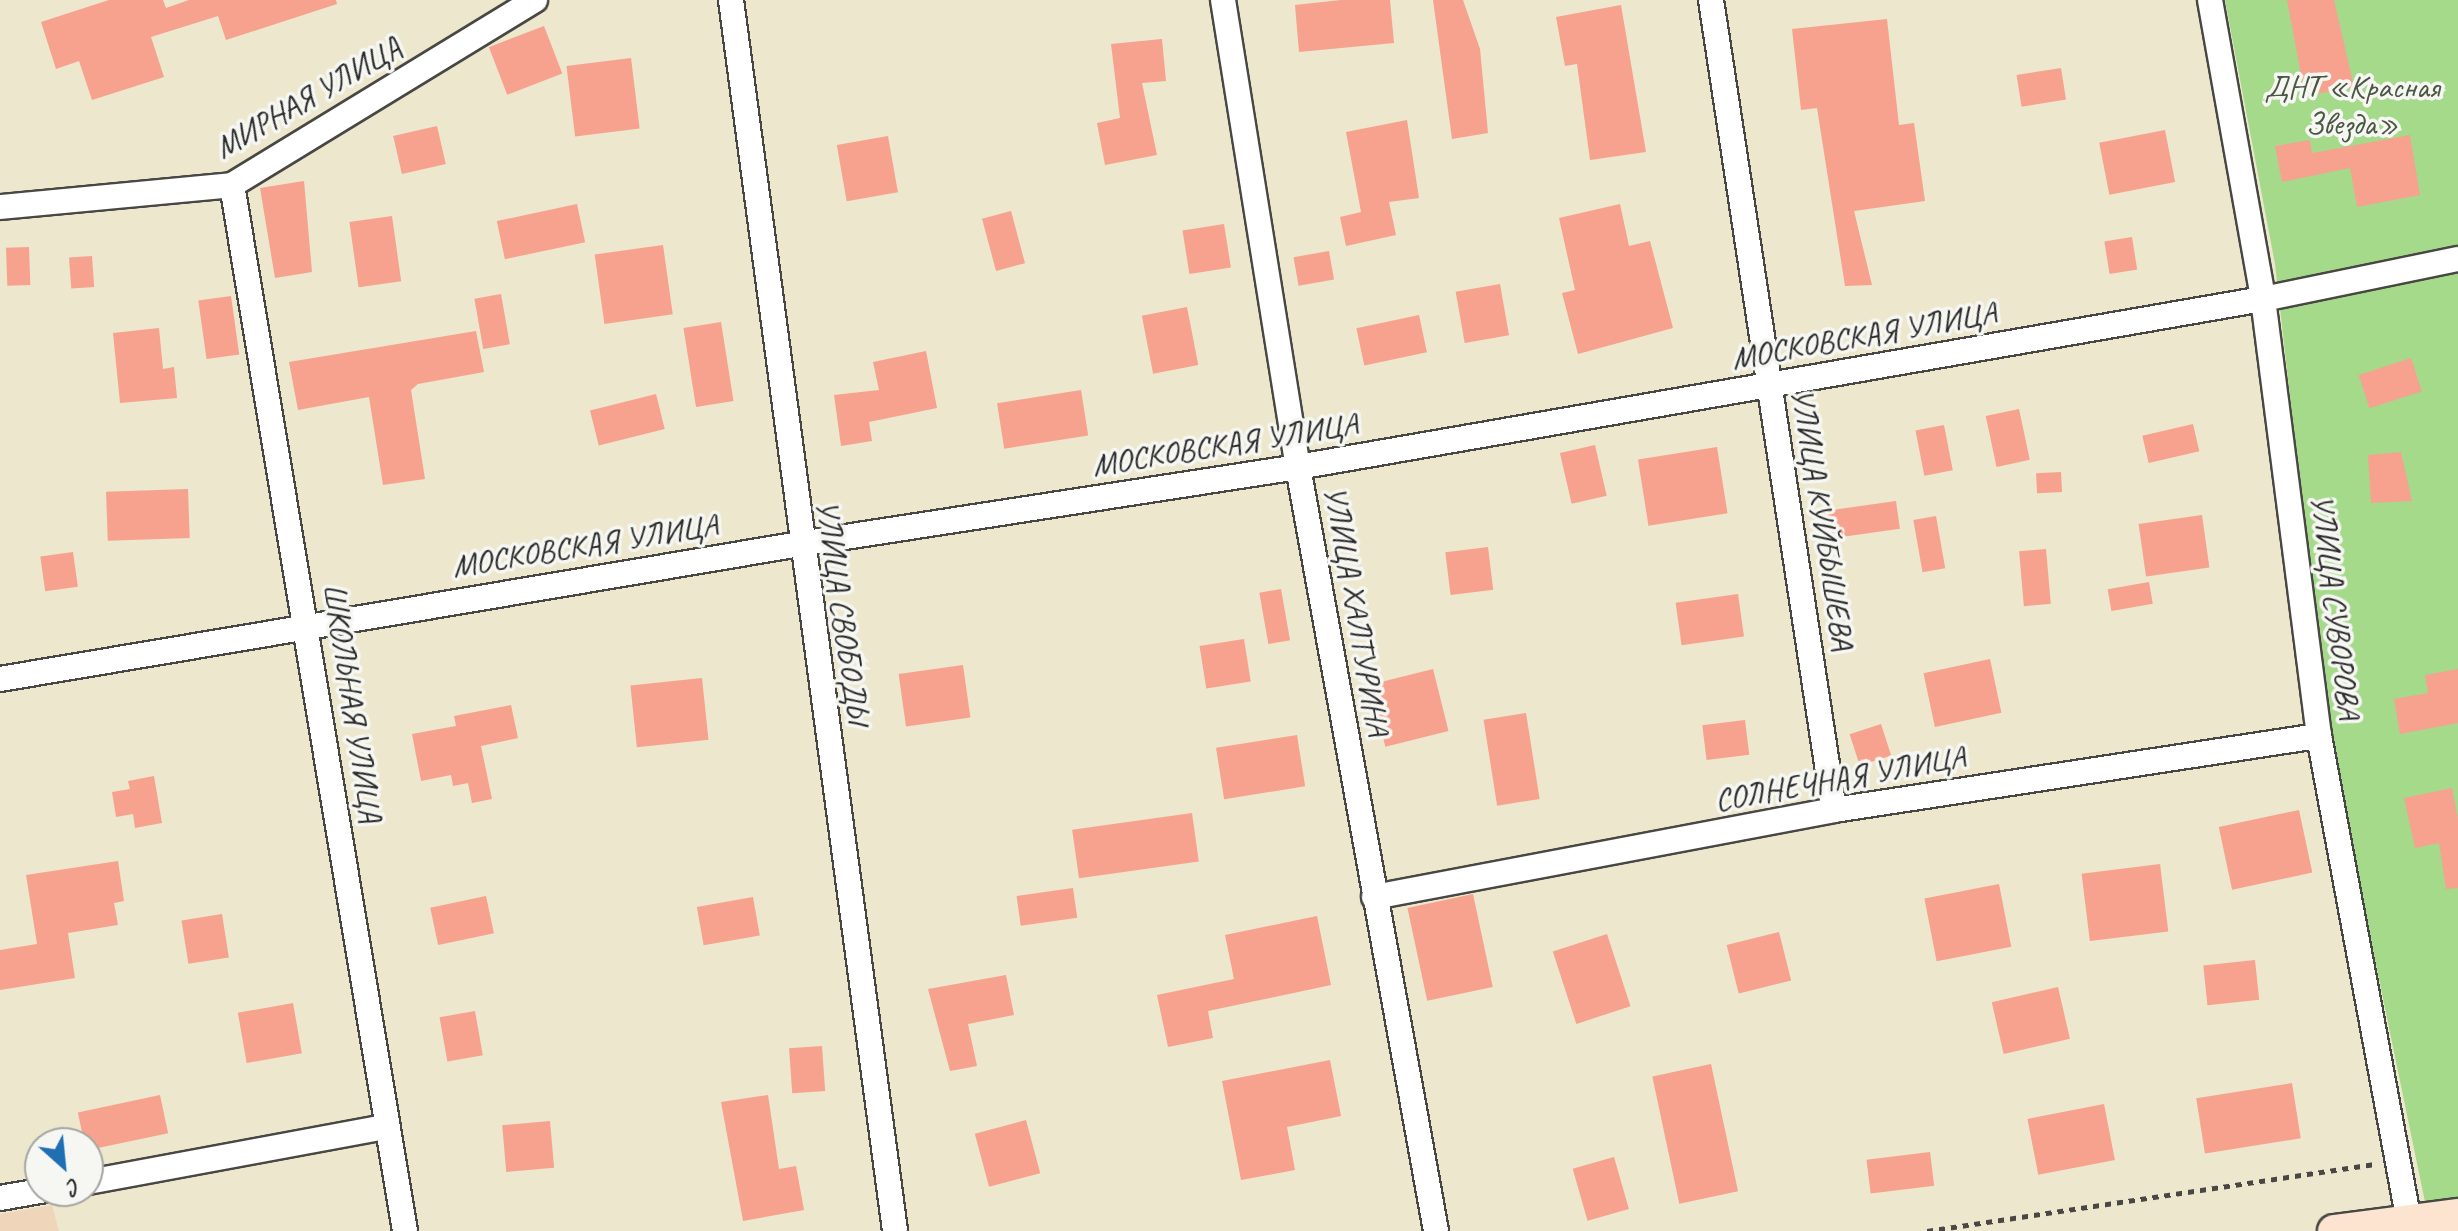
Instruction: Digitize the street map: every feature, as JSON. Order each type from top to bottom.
[{"type":"main road","points":[[2334,1231],[2458,1215]]},
{"type":"street","name":"МИРНАЯ УЛИЦА","points":[[0,207],[232,185],[535,0]]},
{"type":"street","name":"УЛИЦА СВОБОДЫ","points":[[731,0],[800,544],[895,1231]]},
{"type":"street","name":"УЛИЦА ХАЛТУРИНА","points":[[1223,0],[1298,467],[1436,1231]]},
{"type":"street","name":"УЛИЦА КУЙБЫШЕВА","points":[[1711,0],[1834,810]]},
{"type":"street","name":"УЛИЦА СУВОРОВА","points":[[2210,0],[2263,299],[2319,736],[2409,1220]]},
{"type":"street","name":"ШКОЛЬНАЯ УЛИЦА","points":[[232,185],[308,624],[405,1231]]},
{"type":"street","name":"МОСКОВСКАЯ УЛИЦА","points":[[0,679],[308,624],[1298,467],[2263,299],[2458,259]]},
{"type":"street","name":"СОЛНЕЧНАЯ УЛИЦА","points":[[1374,897],[1834,810],[2319,736]]},
{"type":"street","points":[[104,1179],[386,1127]]},
{"type":"street","points":[[0,1198],[24,1194]]},
{"type":"path","points":[[1927,1231],[2400,1161]]},
{"type":"shaded area","points":[[53,1207],[59,1231],[0,1231],[0,1214]]},
{"type":"green space","name":"ДНТ «Красная Звезда»","points":[[2225,0],[2458,0],[2458,1198],[2425,1202],[2328,732],[2275,264]]},
{"type":"building","points":[[109,0],[163,0],[166,8],[189,0],[336,0],[337,4],[226,40],[218,16],[151,37],[164,77],[92,100],[79,61],[56,69],[41,22]]},
{"type":"building","points":[[1341,0],[1390,0],[1394,43],[1299,52],[1295,5]]},
{"type":"building","points":[[1433,0],[1463,0],[1480,49],[1488,133],[1452,139]]},
{"type":"building","points":[[2287,0],[2334,0],[2354,87],[2305,96]]},
{"type":"building","points":[[1621,5],[1646,152],[1590,160],[1577,64],[1565,66],[1556,17]]},
{"type":"building","points":[[1887,19],[1899,125],[1914,123],[1925,201],[1854,211],[1872,285],[1845,286],[1817,108],[1801,110],[1792,29]]},
{"type":"building","points":[[544,26],[562,74],[507,95],[489,47]]},
{"type":"building","points":[[1162,39],[1166,81],[1142,83],[1157,155],[1105,165],[1097,123],[1120,118],[1111,44]]},
{"type":"building","points":[[631,58],[640,128],[575,136],[566,66]]},
{"type":"building","points":[[2061,68],[2066,100],[2022,107],[2017,75]]},
{"type":"building","points":[[1407,120],[1419,198],[1389,202],[1396,235],[1346,246],[1340,217],[1361,212],[1346,132]]},
{"type":"building","points":[[437,126],[446,164],[402,174],[393,136]]},
{"type":"building","points":[[2165,130],[2175,182],[2109,195],[2099,143]]},
{"type":"building","points":[[2410,135],[2420,195],[2357,207],[2350,168],[2282,182],[2275,146],[2310,140],[2312,153]]},
{"type":"building","points":[[888,136],[898,192],[847,201],[837,145]]},
{"type":"building","points":[[304,181],[312,272],[275,278],[260,188]]},
{"type":"building","points":[[577,204],[585,242],[505,259],[497,221]]},
{"type":"building","points":[[1620,204],[1629,246],[1650,241],[1673,328],[1578,354],[1562,293],[1575,290],[1559,218]]},
{"type":"building","points":[[1011,211],[1025,263],[996,271],[982,219]]},
{"type":"building","points":[[392,216],[401,281],[359,287],[349,222]]},
{"type":"building","points":[[1224,224],[1231,267],[1189,274],[1183,231]]},
{"type":"building","points":[[2132,237],[2137,270],[2110,274],[2104,241]]},
{"type":"building","points":[[663,245],[673,314],[604,324],[595,255]]},
{"type":"building","points":[[29,247],[30,285],[7,286],[6,248]]},
{"type":"building","points":[[1329,251],[1334,280],[1299,286],[1294,257]]},
{"type":"building","points":[[92,256],[94,287],[71,289],[69,258]]},
{"type":"building","points":[[1500,284],[1509,335],[1465,343],[1456,292]]},
{"type":"building","points":[[501,294],[510,344],[483,349],[474,299]]},
{"type":"building","points":[[231,296],[239,354],[207,359],[198,301]]},
{"type":"building","points":[[1187,307],[1198,365],[1153,374],[1142,316]]},
{"type":"building","points":[[1419,315],[1427,352],[1364,365],[1356,328]]},
{"type":"building","points":[[721,322],[734,401],[696,407],[683,328]]},
{"type":"building","points":[[159,328],[163,369],[174,367],[177,398],[120,403],[113,333]]},
{"type":"building","points":[[476,331],[484,372],[418,384],[411,390],[425,479],[383,485],[369,397],[298,410],[289,362]]},
{"type":"building","points":[[926,351],[937,408],[869,422],[872,441],[841,446],[834,395],[879,390],[873,362]]},
{"type":"building","points":[[2411,358],[2422,391],[2370,408],[2359,375]]},
{"type":"building","points":[[1081,390],[1088,435],[1004,449],[997,403]]},
{"type":"building","points":[[656,394],[665,429],[599,445],[590,410]]},
{"type":"building","points":[[2019,409],[2030,460],[1997,467],[1986,416]]},
{"type":"building","points":[[2193,424],[2199,451],[2149,463],[2142,436]]},
{"type":"building","points":[[1944,425],[1953,470],[1924,476],[1916,431]]},
{"type":"building","points":[[1595,445],[1607,496],[1572,504],[1560,453]]},
{"type":"building","points":[[1717,447],[1727,513],[1648,526],[1638,460]]},
{"type":"building","points":[[2401,452],[2412,501],[2371,503],[2368,455]]},
{"type":"building","points":[[2061,472],[2062,492],[2037,493],[2036,473]]},
{"type":"building","points":[[188,489],[190,538],[108,541],[106,492]]},
{"type":"building","points":[[1896,501],[1900,529],[1827,539],[1823,511]]},
{"type":"building","points":[[2202,515],[2209,567],[2146,576],[2139,524]]},
{"type":"building","points":[[1936,516],[1945,568],[1923,572],[1913,520]]},
{"type":"building","points":[[1488,547],[1493,590],[1451,595],[1445,552]]},
{"type":"building","points":[[2046,549],[2051,604],[2024,606],[2019,551]]},
{"type":"building","points":[[73,552],[78,587],[45,591],[40,557]]},
{"type":"building","points":[[2149,582],[2153,604],[2111,611],[2108,589]]},
{"type":"building","points":[[1281,589],[1290,640],[1268,644],[1259,593]]},
{"type":"building","points":[[1738,594],[1744,637],[1682,645],[1676,603]]},
{"type":"building","points":[[1244,639],[1251,681],[1206,689],[1200,646]]},
{"type":"building","points":[[1990,659],[2001,713],[1935,727],[1923,673]]},
{"type":"building","points":[[963,665],[970,717],[906,727],[899,674]]},
{"type":"building","points":[[1433,669],[1448,731],[1385,747],[1370,685]]},
{"type":"building","points":[[2458,669],[2458,723],[2400,734],[2394,699],[2428,693],[2425,675]]},
{"type":"building","points":[[702,678],[708,740],[637,747],[630,686]]},
{"type":"building","points":[[511,705],[518,738],[481,746],[492,799],[472,803],[468,783],[453,786],[451,775],[421,781],[412,734],[456,726],[454,716]]},
{"type":"building","points":[[1526,713],[1540,799],[1497,806],[1484,720]]},
{"type":"building","points":[[1745,720],[1749,755],[1707,760],[1702,725]]},
{"type":"building","points":[[1881,724],[1891,755],[1860,766],[1850,734]]},
{"type":"building","points":[[1297,735],[1305,786],[1224,799],[1216,748]]},
{"type":"building","points":[[154,776],[162,823],[135,828],[133,814],[116,817],[112,792],[130,789],[128,781]]},
{"type":"building","points":[[2452,788],[2458,819],[2458,888],[2446,889],[2439,843],[2415,848],[2404,798]]},
{"type":"building","points":[[2299,810],[2312,873],[2232,890],[2219,827]]},
{"type":"building","points":[[1192,813],[1199,862],[1079,878],[1072,830]]},
{"type":"building","points":[[118,861],[124,901],[114,903],[118,925],[68,933],[75,978],[0,990],[0,950],[37,944],[26,875]]},
{"type":"building","points":[[2160,864],[2168,931],[2090,941],[2082,874]]},
{"type":"building","points":[[1999,884],[2011,947],[1937,961],[1924,899]]},
{"type":"building","points":[[1073,888],[1077,918],[1021,926],[1017,896]]},
{"type":"building","points":[[1473,894],[1493,987],[1427,1001],[1407,908]]},
{"type":"building","points":[[486,896],[494,933],[438,945],[430,908]]},
{"type":"building","points":[[753,897],[760,935],[704,945],[697,907]]},
{"type":"building","points":[[222,914],[229,957],[188,964],[182,920]]},
{"type":"building","points":[[1317,916],[1331,985],[1208,1011],[1213,1038],[1168,1047],[1157,995],[1234,979],[1225,935]]},
{"type":"building","points":[[1779,932],[1791,981],[1739,994],[1727,945]]},
{"type":"building","points":[[1607,934],[1630,1006],[1576,1024],[1553,952]]},
{"type":"building","points":[[2255,960],[2259,1000],[2207,1005],[2203,965]]},
{"type":"building","points":[[1006,975],[1014,1015],[968,1024],[977,1066],[950,1071],[928,989]]},
{"type":"building","points":[[2058,987],[2070,1039],[2004,1054],[1992,1002]]},
{"type":"building","points":[[293,1003],[302,1053],[247,1063],[238,1013]]},
{"type":"building","points":[[475,1011],[483,1055],[447,1062],[440,1017]]},
{"type":"building","points":[[822,1046],[825,1091],[792,1093],[789,1048]]},
{"type":"building","points":[[1330,1060],[1341,1116],[1287,1127],[1295,1170],[1241,1180],[1222,1081]]},
{"type":"building","points":[[1711,1064],[1738,1191],[1679,1204],[1652,1076]]},
{"type":"building","points":[[2292,1083],[2301,1138],[2205,1153],[2196,1098]]},
{"type":"building","points":[[160,1095],[168,1133],[104,1147],[104,1127],[81,1127],[78,1112]]},
{"type":"building","points":[[768,1095],[779,1169],[796,1166],[804,1210],[743,1221],[721,1102]]},
{"type":"building","points":[[2104,1104],[2115,1160],[2038,1175],[2027,1119]]},
{"type":"building","points":[[1026,1120],[1040,1173],[989,1187],[975,1134]]},
{"type":"building","points":[[550,1121],[554,1168],[506,1172],[502,1125]]},
{"type":"building","points":[[1930,1152],[1934,1186],[1871,1194],[1866,1160]]},
{"type":"building","points":[[1614,1157],[1629,1209],[1588,1221],[1573,1169]]}]
